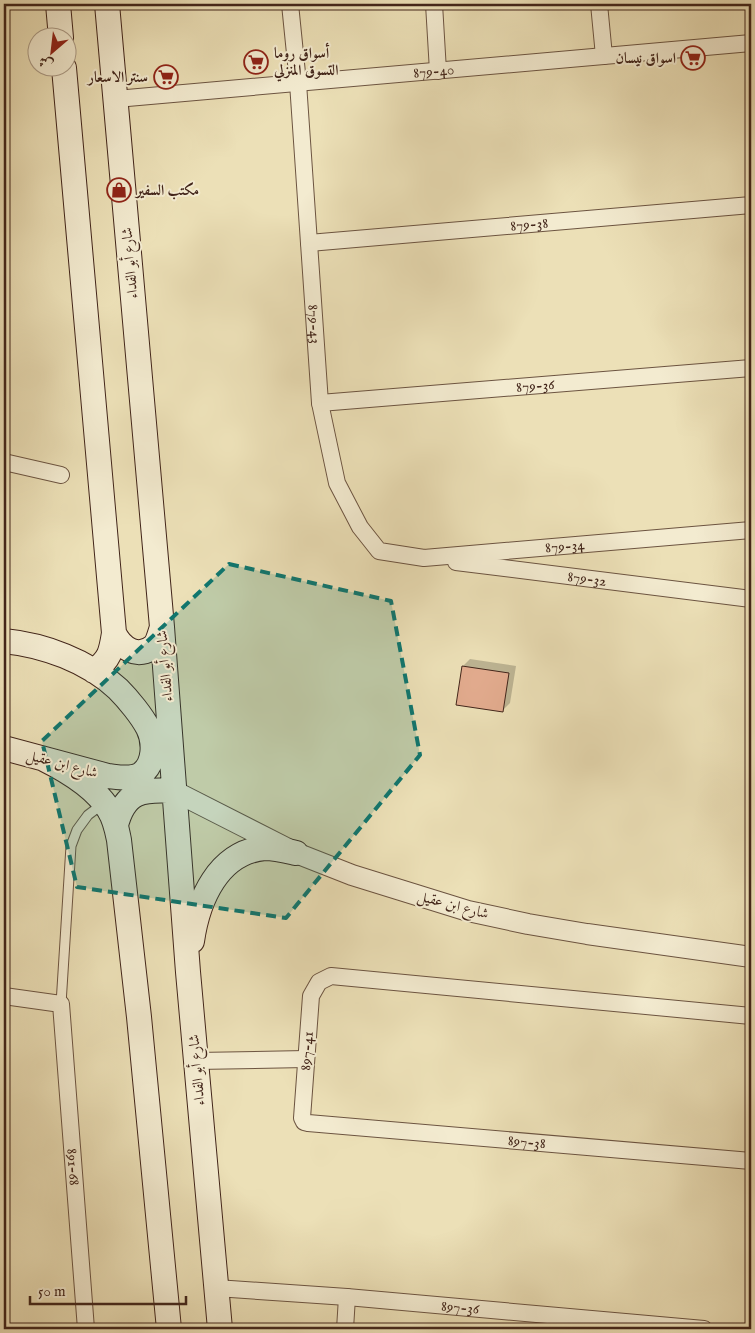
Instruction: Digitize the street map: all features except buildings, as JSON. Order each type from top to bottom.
[{"type":"main road","points":[[58,4],[60,28]]},
{"type":"main road","name":"شارع أبو الفداء","points":[[107,4],[162,627],[188,972],[220,1329]]},
{"type":"main road","points":[[65,78],[114,633],[110,656],[94,671]]},
{"type":"main road","points":[[114,633],[118,642],[126,649],[135,652],[146,651],[154,645],[162,627]]},
{"type":"main road","name":"شارع ابن عقيل","points":[[4,641],[40,647],[68,657],[94,671],[118,689],[148,729],[174,791]]},
{"type":"main road","name":"شارع ابن عقيل","points":[[120,778],[141,775],[147,768],[153,752],[148,729]]},
{"type":"main road","name":"شارع ابن عقيل","points":[[4,748],[108,776],[160,786],[174,791]]},
{"type":"main road","points":[[44,759],[80,780],[104,802],[110,810],[116,825],[139,1016],[169,1329]]},
{"type":"main road","points":[[116,825],[119,812],[130,798],[149,790],[174,791]]},
{"type":"main road","points":[[188,972],[197,916],[206,892],[217,874],[239,856],[253,851],[267,848],[296,853]]},
{"type":"street","name":"879-43","points":[[290,4],[298,83],[320,402],[336,483],[360,527],[379,551]]},
{"type":"street","points":[[434,4],[438,71]]},
{"type":"street","points":[[599,4],[604,56]]},
{"type":"street","name":"879-40","points":[[116,99],[751,44]]},
{"type":"street","name":"879-38","points":[[309,242],[751,205]]},
{"type":"street","name":"879-36","points":[[320,402],[751,368]]},
{"type":"street","points":[[4,462],[61,475]]},
{"type":"street","name":"879-34","points":[[379,551],[424,558],[751,530]]},
{"type":"street","name":"879-32","points":[[424,558],[751,599]]},
{"type":"street","name":"شارع ابن عقيل","points":[[174,791],[296,853],[352,875],[468,911],[562,930],[751,956]]},
{"type":"street","name":"897-41","points":[[304,1122],[302,1118],[311,996],[319,982],[331,976],[751,1016]]},
{"type":"street","points":[[4,996],[61,1004]]},
{"type":"street","name":"891-68","points":[[61,1004],[86,1329]]},
{"type":"street","points":[[196,1061],[306,1059]]},
{"type":"street","name":"897-38","points":[[304,1122],[751,1161]]},
{"type":"street","name":"897-36","points":[[216,1288],[347,1297],[704,1329]]},
{"type":"street","points":[[345,1329],[347,1297]]},
{"type":"lane","points":[[61,1004],[71,846],[77,830],[88,815],[104,802]]},
{"type":"highlighted area","points":[[229,564],[391,601],[420,755],[286,918],[77,887],[42,741]]},
{"type":"place","name":"اسواق نيسان","points":[[693,58]]},
{"type":"place","name":"أسواق روما التسوق المنزلي","points":[[256,62]]},
{"type":"place","name":"سنتر الاسعار","points":[[166,77]]},
{"type":"place","name":"مكتب السفير","points":[[119,190]]}]
